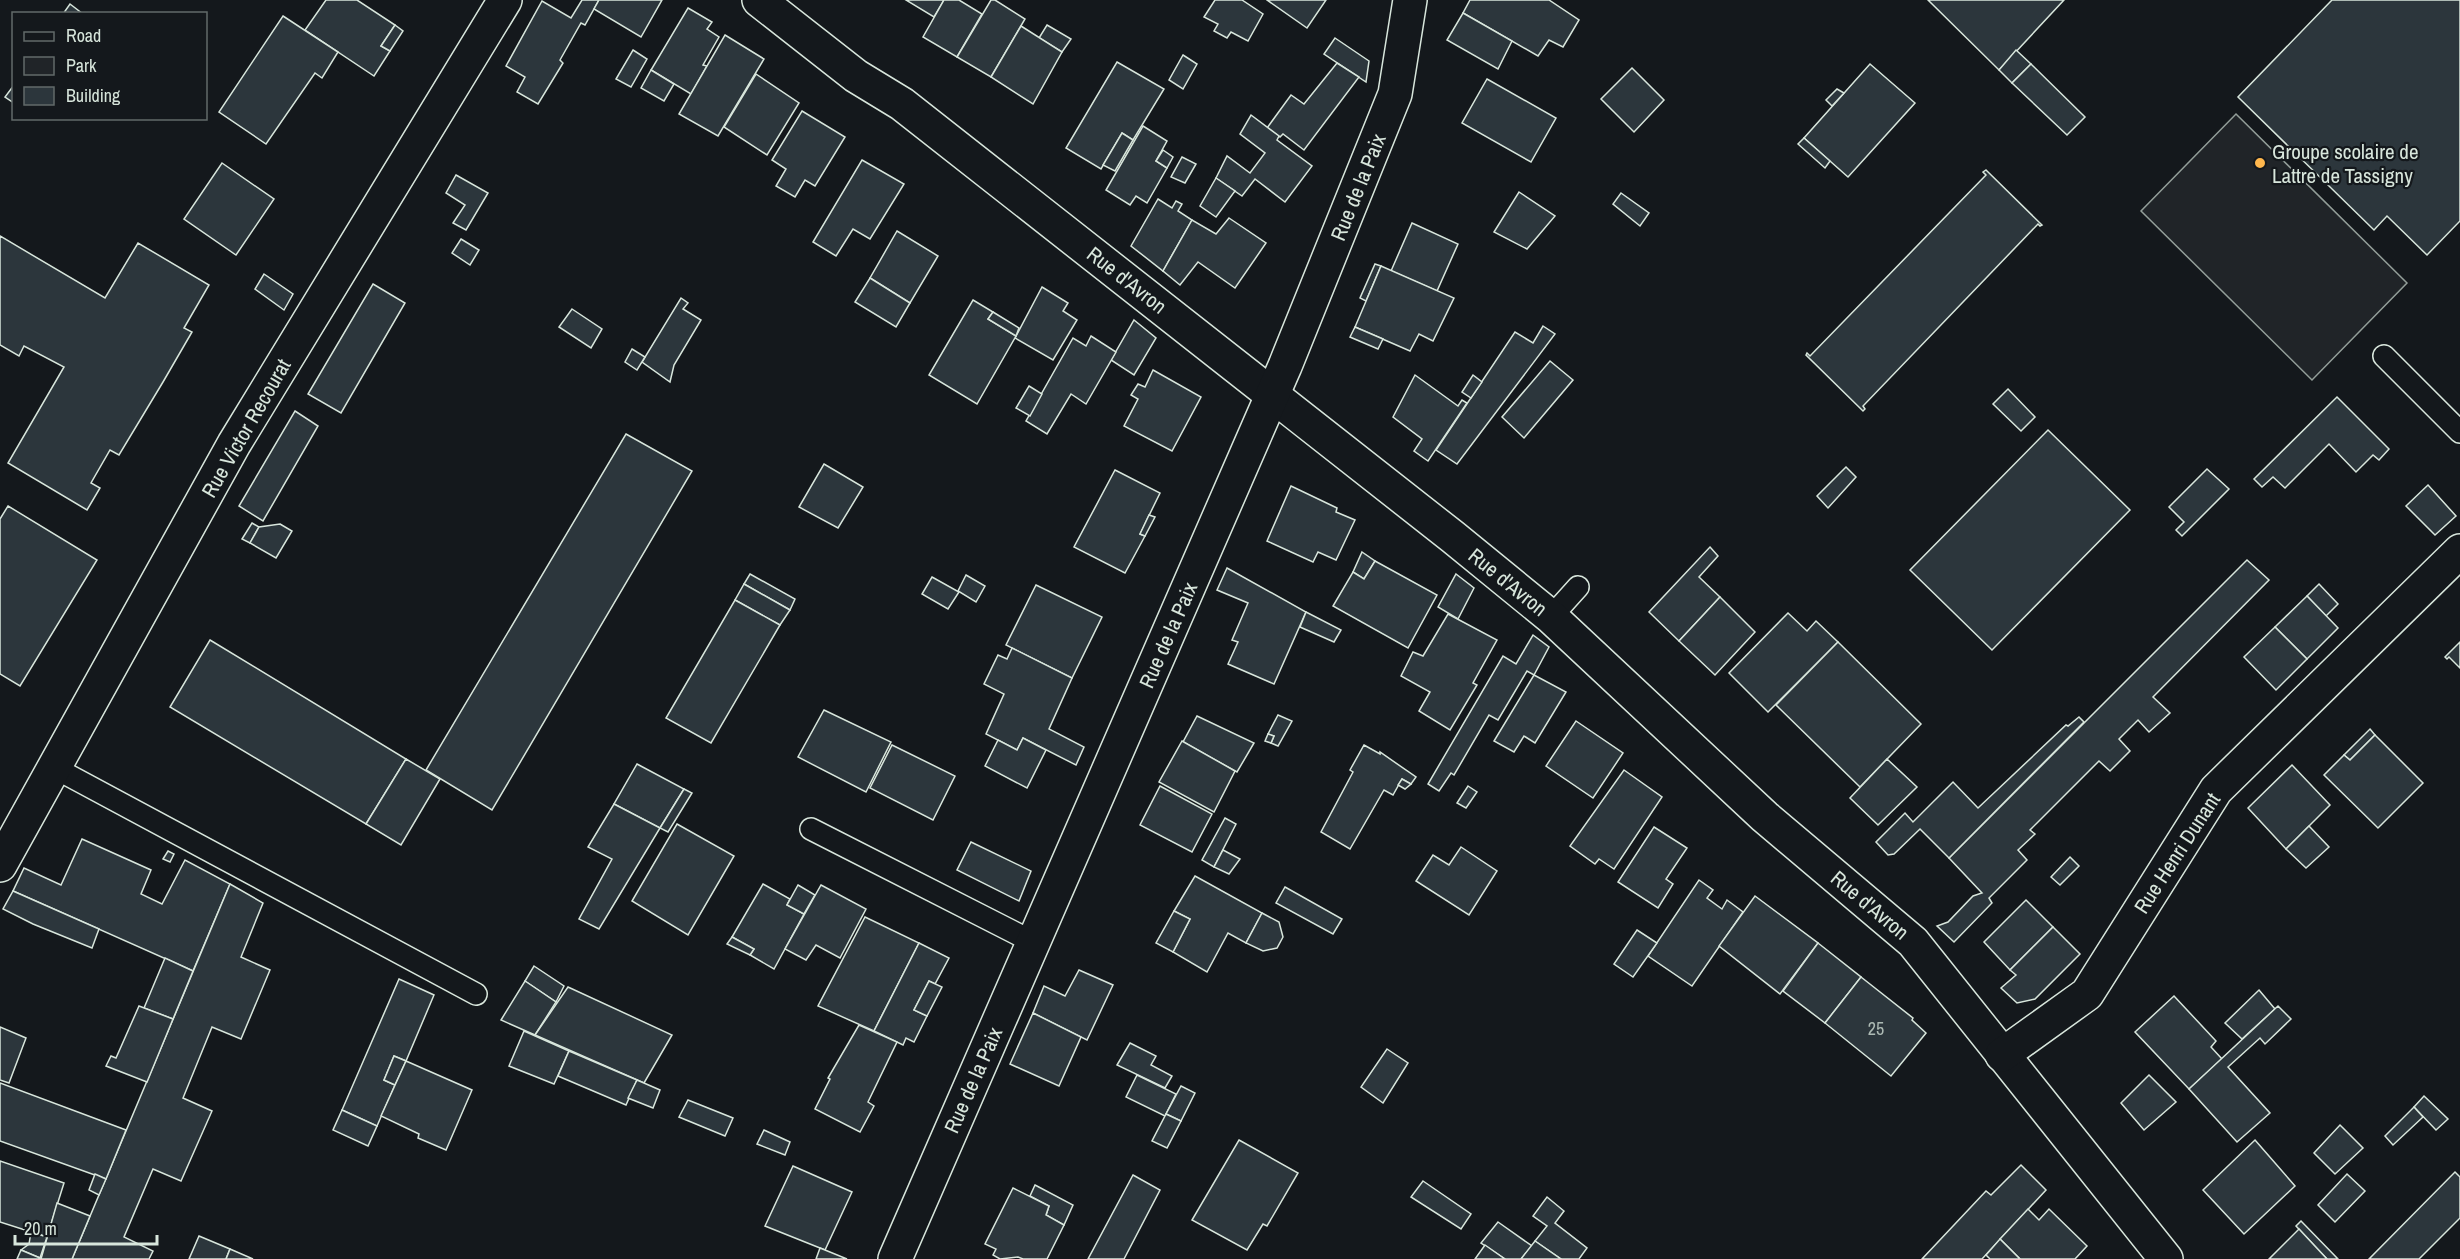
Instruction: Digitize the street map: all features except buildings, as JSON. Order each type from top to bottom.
[{"type":"street","name":"Rue Victor Recourat","points":[[0,865],[234,444],[505,0]]},
{"type":"street","name":"Rue d'Avron","points":[[759,0],[856,76],[902,104],[1551,617],[1765,817],[1913,942],[2166,1259]]},
{"type":"street","name":"Rue de la Paix","points":[[895,1259],[1272,395],[1395,94],[1410,0]]},
{"type":"street","name":"Rue Henri Dunant","points":[[2002,1055],[2087,993],[2216,790],[2460,551]]},
{"type":"lane","points":[[2384,356],[2460,432]]},
{"type":"lane","points":[[1551,617],[1578,587]]},
{"type":"lane","points":[[55,768],[476,994]]},
{"type":"lane","points":[[811,829],[1033,942]]},
{"type":"green space","points":[[2236,114],[2407,283],[2312,380],[2141,211]]},
{"type":"place","name":"Groupe scolaire de Lattre de Tassigny","points":[[2260,163]]}]
